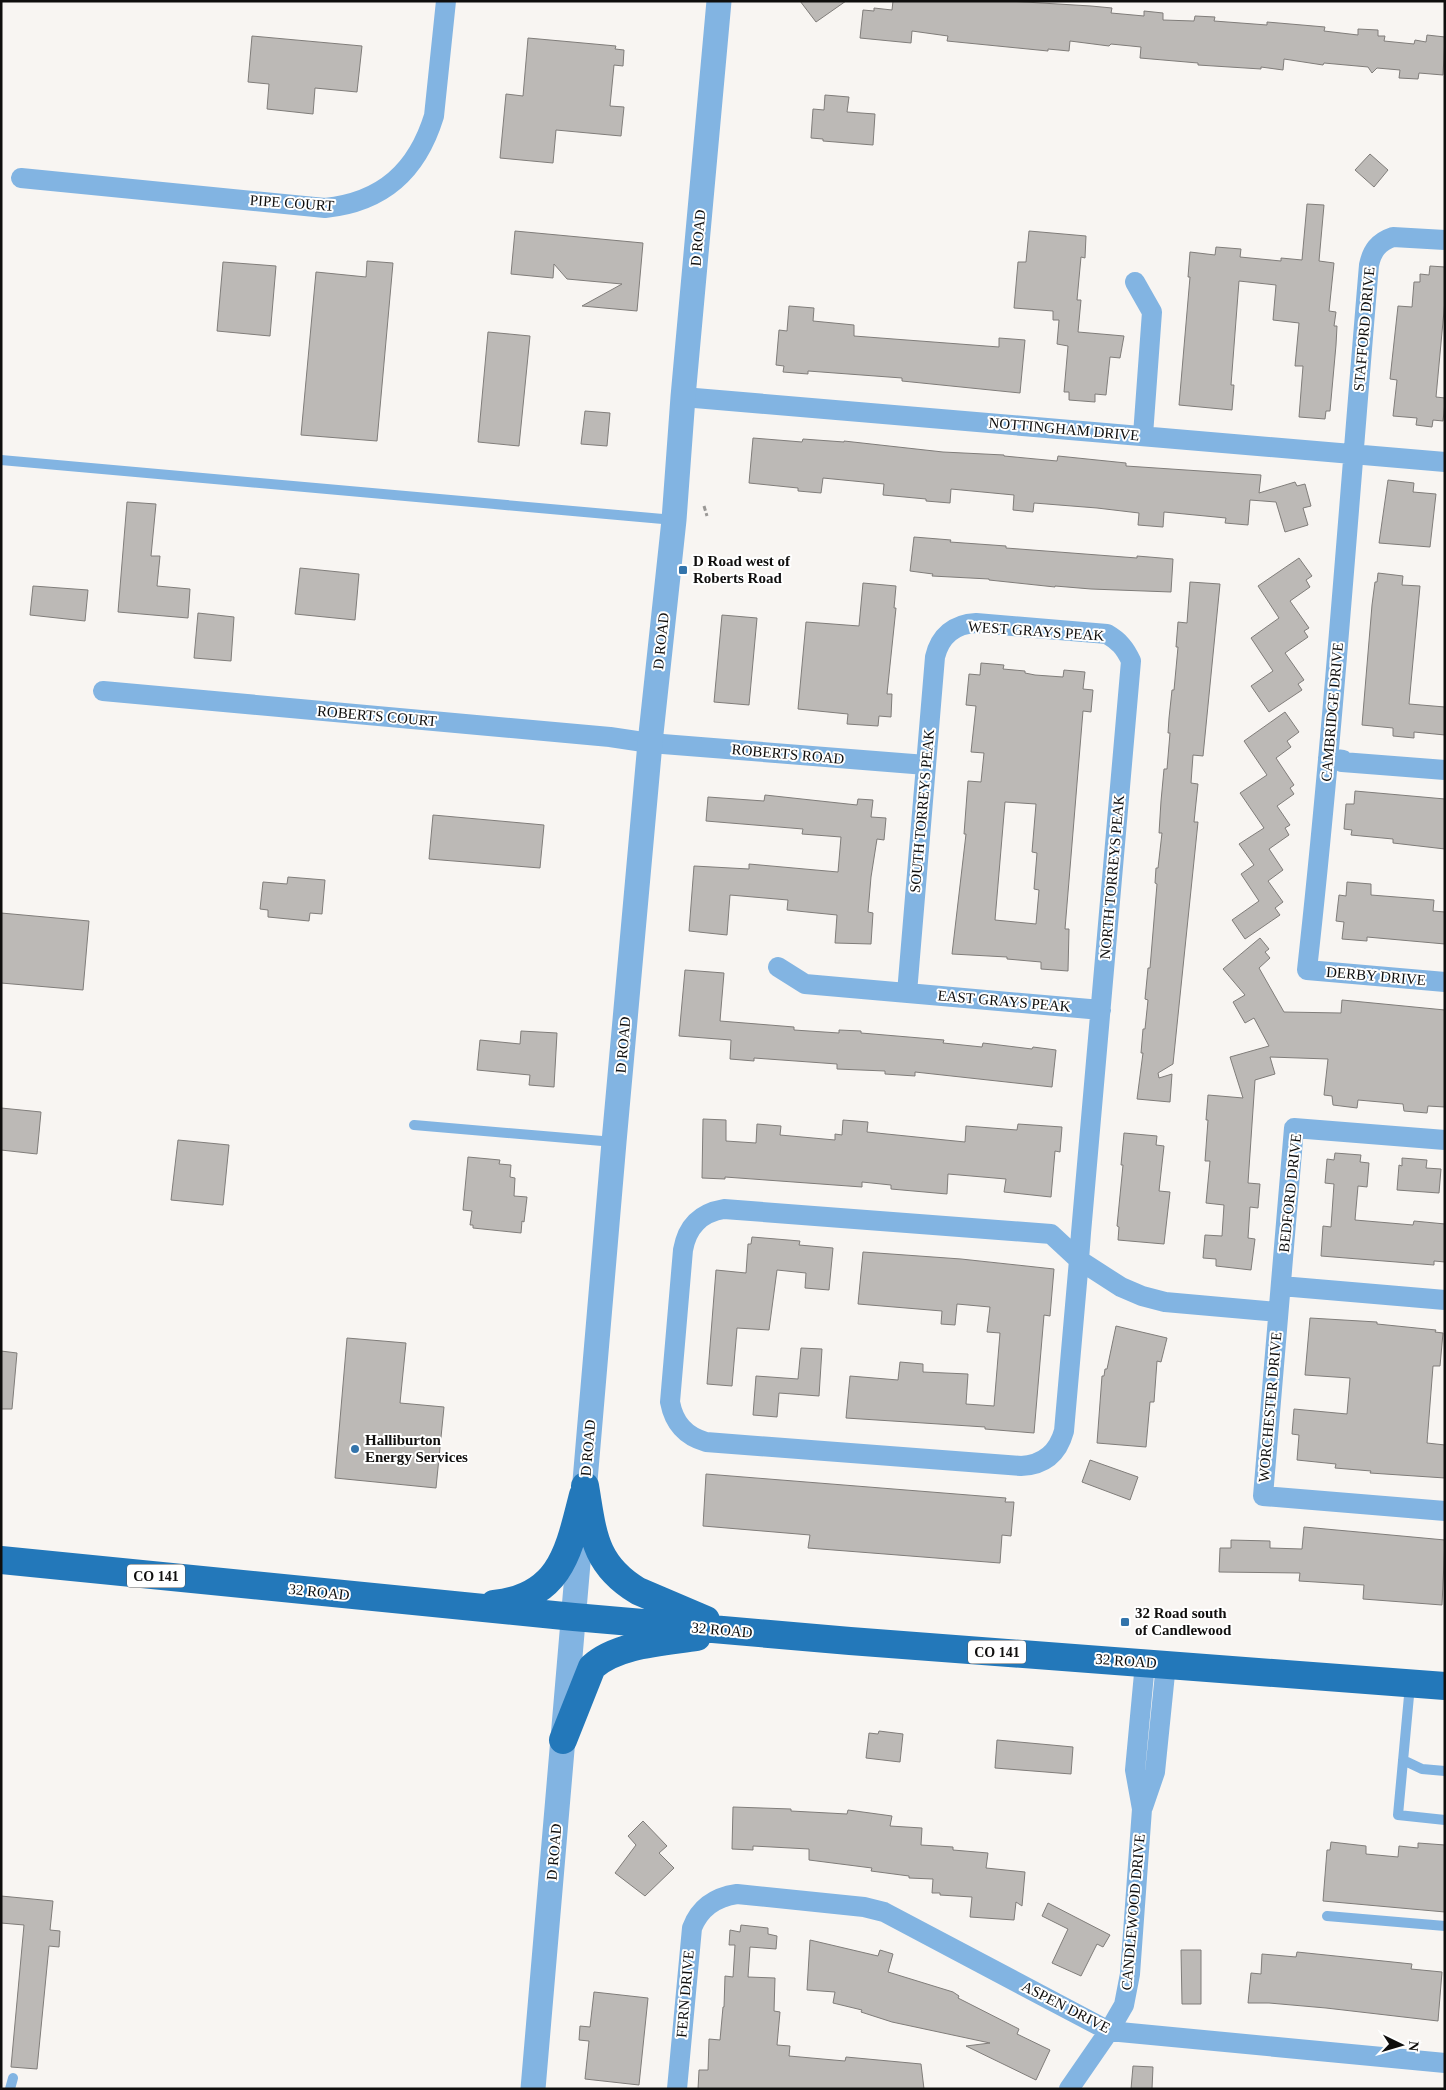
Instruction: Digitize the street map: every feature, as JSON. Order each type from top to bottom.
[{"type":"main road","points":[[463,1607],[506,1603],[524,1597],[542,1587],[552,1577],[566,1555],[585,1486]]},
{"type":"main road","points":[[585,1486],[595,1540],[607,1566],[628,1586],[730,1630]]},
{"type":"main road","name":"32 ROAD","points":[[1,1560],[574,1617],[850,1641],[1445,1686]]},
{"type":"main road","points":[[563,1740],[592,1667],[601,1658],[619,1651],[730,1630]]},
{"type":"street","name":"PIPE COURT","points":[[21,178],[325,208],[358,202],[373,195],[401,176],[422,149],[436,107],[446,1]]},
{"type":"street","name":"D ROAD","points":[[533,2089],[614,1142],[650,743],[674,520],[683,396],[720,1]]},
{"type":"street","name":"STAFFORD DRIVE","points":[[1353,454],[1371,256],[1380,243],[1392,237],[1445,240]]},
{"type":"street","points":[[1135,282],[1152,312],[1143,435]]},
{"type":"street","name":"NOTTINGHAM DRIVE","points":[[683,396],[1445,462]]},
{"type":"street","name":"CAMBRIDGE DRIVE","points":[[1307,970],[1328,758],[1353,454]]},
{"type":"street","name":"WEST GRAYS PEAK","points":[[948,633],[961,625],[976,624],[1107,634],[1122,645]]},
{"type":"street","name":"SOUTH TORREYS PEAK","points":[[907,993],[935,657],[937,648],[948,633]]},
{"type":"street","name":"NORTH TORREYS PEAK","points":[[1079,1260],[1052,1234],[724,1209],[713,1210],[696,1221],[685,1239],[670,1402],[672,1412],[676,1421],[689,1435],[706,1442],[1021,1466],[1037,1464],[1051,1456],[1057,1448],[1064,1431],[1079,1260],[1091,1112],[1131,661],[1122,645]]},
{"type":"street","name":"ROBERTS COURT","points":[[103,691],[610,737],[650,743]]},
{"type":"street","name":"ROBERTS ROAD","points":[[650,743],[926,765]]},
{"type":"street","points":[[1328,758],[1343,760],[1342,762],[1445,770]]},
{"type":"street","name":"EAST GRAYS PEAK","points":[[778,966],[805,984],[1101,1010]]},
{"type":"street","name":"DERBY DRIVE","points":[[1307,970],[1445,982]]},
{"type":"street","name":"BEDFORD DRIVE","points":[[1281,1286],[1294,1128],[1445,1140]]},
{"type":"street","points":[[1079,1260],[1121,1287],[1154,1299],[1278,1312]]},
{"type":"street","points":[[1281,1286],[1445,1300]]},
{"type":"street","name":"WORCHESTER DRIVE","points":[[1281,1286],[1263,1496],[1445,1511]]},
{"type":"street","name":"CANDLEWOOD DRIVE","points":[[1069,2089],[1109,2031],[1124,2005],[1130,1974],[1142,1809],[1156,1772],[1156,1663]]},
{"type":"street","name":"ASPEN DRIVE","points":[[707,1905],[727,1895],[737,1894],[875,1909],[892,1916],[1109,2031],[1445,2062]]},
{"type":"street","name":"FERN DRIVE","points":[[677,2089],[690,1936],[695,1920],[707,1905]]},
{"type":"lane","points":[[1,460],[674,520]]},
{"type":"lane","points":[[414,1125],[614,1142]]},
{"type":"lane","points":[[1410,1684],[1398,1815],[1445,1820]]},
{"type":"lane","points":[[1403,1760],[1422,1769],[1445,1771]]},
{"type":"lane","points":[[1327,1916],[1445,1926]]},
{"type":"lane","points":[[10,2089],[13,2078]]},
{"type":"path","points":[[704,506],[707,516]]},
{"type":"building","points":[[800,1],[846,1],[816,22]]},
{"type":"building","points":[[893,1],[1008,1],[1091,6],[1112,8],[1111,13],[1144,16],[1144,11],[1163,13],[1163,20],[1194,21],[1195,16],[1215,17],[1214,21],[1267,25],[1267,22],[1325,27],[1324,31],[1358,35],[1358,29],[1378,30],[1378,36],[1385,36],[1384,41],[1414,44],[1415,40],[1426,42],[1427,35],[1445,37],[1443,75],[1419,73],[1418,79],[1399,78],[1400,70],[1377,68],[1372,73],[1368,67],[1324,63],[1323,65],[1284,59],[1283,70],[1261,67],[1261,69],[1198,65],[1198,63],[1140,58],[1141,47],[1111,44],[1109,46],[1070,41],[1069,51],[1048,49],[1048,51],[947,41],[948,36],[912,31],[911,43],[860,38],[863,10],[874,11],[874,8],[892,10]]},
{"type":"building","points":[[252,36],[362,46],[357,92],[315,88],[313,114],[267,109],[269,84],[248,82]]},
{"type":"building","points":[[528,38],[616,46],[615,49],[624,50],[623,66],[614,65],[610,106],[624,107],[621,136],[556,130],[553,163],[500,158],[506,94],[523,96]]},
{"type":"building","points":[[825,95],[849,97],[847,112],[875,114],[873,145],[823,141],[823,139],[811,138],[813,109],[824,110]]},
{"type":"building","points":[[1370,154],[1388,170],[1374,187],[1355,170]]},
{"type":"building","points":[[1307,204],[1324,205],[1319,261],[1334,263],[1329,311],[1336,312],[1334,326],[1337,326],[1336,345],[1330,411],[1326,411],[1325,419],[1299,417],[1303,366],[1295,366],[1299,323],[1273,320],[1276,285],[1239,281],[1231,385],[1234,385],[1232,410],[1179,405],[1190,277],[1188,277],[1190,252],[1215,255],[1216,247],[1241,249],[1240,257],[1281,261],[1281,258],[1302,260]]},
{"type":"building","points":[[515,231],[643,243],[637,311],[582,306],[622,284],[567,279],[554,264],[553,278],[511,274]]},
{"type":"building","points":[[1029,231],[1086,236],[1085,258],[1081,257],[1077,300],[1081,300],[1078,332],[1124,336],[1120,358],[1110,357],[1106,395],[1095,394],[1095,402],[1069,400],[1069,392],[1064,392],[1068,346],[1057,344],[1059,320],[1053,320],[1053,311],[1014,308],[1018,262],[1026,262]]},
{"type":"building","points":[[367,261],[393,263],[377,441],[301,435],[316,272],[366,277]]},
{"type":"building","points":[[223,262],[276,266],[270,336],[217,331]]},
{"type":"building","points":[[1430,266],[1445,267],[1445,300],[1436,397],[1445,398],[1445,402],[1443,421],[1433,420],[1432,427],[1416,425],[1417,418],[1393,416],[1397,380],[1390,379],[1398,306],[1412,307],[1414,282],[1420,282],[1420,274],[1429,275]]},
{"type":"building","points":[[789,306],[814,308],[813,321],[854,325],[854,336],[999,347],[999,338],[1025,340],[1020,393],[902,381],[902,378],[808,371],[808,374],[783,372],[784,366],[776,365],[779,330],[787,331]]},
{"type":"building","points":[[488,332],[530,336],[519,446],[478,442]]},
{"type":"building","points":[[585,411],[610,413],[607,446],[581,444]]},
{"type":"building","points":[[753,438],[802,442],[803,439],[844,441],[943,452],[1004,455],[1057,461],[1058,456],[1126,463],[1126,466],[1261,475],[1259,493],[1295,482],[1297,486],[1305,484],[1311,506],[1303,508],[1308,525],[1285,532],[1276,502],[1250,500],[1248,525],[1225,523],[1226,518],[1164,512],[1163,527],[1138,525],[1139,513],[1097,508],[1034,503],[1033,512],[1013,510],[1014,495],[951,489],[950,503],[926,501],[926,499],[883,495],[884,484],[823,478],[821,493],[798,491],[798,488],[749,483]]},
{"type":"building","points":[[1388,480],[1414,483],[1413,492],[1436,494],[1430,547],[1379,543]]},
{"type":"building","points":[[127,502],[156,504],[151,556],[160,556],[157,586],[190,589],[188,618],[118,612]]},
{"type":"building","points":[[914,537],[1006,546],[1006,548],[1173,559],[1171,592],[1055,587],[989,579],[932,576],[933,574],[910,571]]},
{"type":"building","points":[[1299,558],[1312,576],[1306,580],[1310,587],[1290,601],[1309,628],[1304,631],[1308,637],[1285,653],[1304,680],[1298,684],[1302,690],[1269,712],[1251,686],[1273,671],[1251,638],[1279,618],[1258,586]]},
{"type":"building","points":[[300,568],[359,574],[355,620],[295,614]]},
{"type":"building","points":[[1378,573],[1403,576],[1402,585],[1420,586],[1409,704],[1445,707],[1445,735],[1414,732],[1414,738],[1393,736],[1393,728],[1362,725],[1372,605]]},
{"type":"building","points":[[1190,582],[1220,584],[1203,756],[1193,755],[1191,783],[1198,784],[1194,822],[1198,822],[1173,1064],[1158,1073],[1159,1078],[1172,1074],[1170,1102],[1137,1099],[1143,1053],[1141,1053],[1143,1029],[1145,1029],[1148,1000],[1145,999],[1148,968],[1150,968],[1157,884],[1155,883],[1156,868],[1158,868],[1162,833],[1159,833],[1161,801],[1164,769],[1167,769],[1170,733],[1168,733],[1169,718],[1178,647],[1176,647],[1178,622],[1187,623]]},
{"type":"building","points":[[863,583],[896,586],[894,608],[896,608],[887,694],[892,694],[891,717],[879,716],[878,726],[847,724],[848,714],[798,709],[806,622],[859,626]]},
{"type":"building","points":[[33,586],[88,590],[85,621],[30,615]]},
{"type":"building","points":[[198,613],[234,617],[231,661],[194,658]]},
{"type":"building","points":[[722,615],[757,618],[749,705],[714,702]]},
{"type":"building","points":[[981,663],[1004,665],[1003,669],[1025,671],[1025,673],[1035,675],[1063,677],[1064,670],[1085,672],[1083,689],[1093,690],[1091,712],[1083,711],[1065,929],[1069,929],[1068,971],[1041,969],[1041,962],[1007,959],[1007,957],[952,954],[966,834],[964,834],[968,781],[981,782],[984,753],[971,752],[976,706],[966,705],[969,674],[980,675]],"holes":[[[1005,802],[1036,804],[1032,852],[1037,853],[1034,889],[1039,890],[1036,924],[995,920]]]},
{"type":"building","points":[[1285,712],[1299,732],[1287,741],[1291,747],[1276,758],[1294,785],[1290,788],[1294,794],[1277,806],[1290,825],[1285,828],[1289,835],[1269,849],[1283,870],[1268,881],[1283,902],[1275,908],[1280,915],[1245,939],[1232,920],[1259,901],[1241,874],[1254,865],[1239,844],[1264,828],[1240,793],[1267,775],[1244,741]]},
{"type":"building","points":[[1355,791],[1445,799],[1445,849],[1393,843],[1393,839],[1351,835],[1352,830],[1344,829],[1346,804],[1354,804]]},
{"type":"building","points":[[765,795],[857,805],[858,799],[873,800],[871,817],[886,818],[884,840],[877,839],[871,877],[868,912],[873,913],[871,944],[835,943],[837,915],[787,910],[788,900],[730,895],[727,935],[689,931],[694,866],[749,869],[749,864],[838,872],[841,837],[802,834],[803,829],[706,821],[708,797],[764,801]]},
{"type":"building","points":[[433,815],[544,825],[540,868],[429,859]]},
{"type":"building","points":[[288,877],[325,880],[322,914],[310,913],[309,921],[268,917],[268,910],[260,909],[263,882],[287,884]]},
{"type":"building","points":[[1347,882],[1371,884],[1371,895],[1434,900],[1433,911],[1445,912],[1445,944],[1367,937],[1367,941],[1342,939],[1344,922],[1336,921],[1339,895],[1346,896]]},
{"type":"building","points":[[1,913],[89,921],[83,990],[1,983]]},
{"type":"building","points":[[1260,938],[1269,949],[1265,952],[1270,958],[1259,968],[1284,1012],[1341,1013],[1342,1000],[1445,1010],[1445,1107],[1428,1106],[1427,1113],[1404,1111],[1403,1104],[1358,1100],[1357,1108],[1333,1105],[1332,1096],[1324,1095],[1328,1059],[1270,1057],[1275,1074],[1255,1080],[1248,1183],[1260,1184],[1258,1208],[1250,1207],[1248,1238],[1255,1239],[1251,1270],[1216,1266],[1216,1259],[1203,1258],[1205,1235],[1222,1236],[1224,1205],[1206,1203],[1210,1161],[1205,1161],[1208,1120],[1206,1120],[1208,1095],[1243,1098],[1230,1057],[1269,1046],[1254,1018],[1245,1023],[1233,1002],[1245,995],[1223,969]]},
{"type":"building","points":[[685,970],[724,973],[720,1021],[794,1027],[794,1030],[839,1033],[839,1030],[861,1031],[861,1033],[944,1040],[943,1043],[982,1047],[983,1043],[1056,1050],[1052,1087],[915,1072],[915,1076],[885,1074],[885,1071],[837,1069],[837,1064],[754,1058],[754,1061],[730,1059],[731,1040],[679,1036]]},
{"type":"building","points":[[521,1031],[557,1033],[554,1087],[529,1085],[530,1075],[477,1070],[480,1040],[520,1044]]},
{"type":"building","points":[[1,1108],[41,1112],[37,1154],[1,1150]]},
{"type":"building","points":[[703,1119],[726,1120],[726,1141],[756,1143],[757,1124],[781,1126],[780,1135],[835,1140],[835,1134],[842,1135],[843,1120],[868,1122],[867,1132],[965,1142],[966,1126],[1017,1130],[1018,1124],[1062,1127],[1060,1152],[1055,1151],[1051,1197],[1004,1192],[1006,1179],[948,1174],[947,1194],[891,1189],[891,1185],[862,1182],[862,1187],[725,1177],[725,1179],[702,1178]]},
{"type":"building","points":[[1124,1133],[1157,1136],[1156,1145],[1164,1146],[1159,1191],[1170,1192],[1164,1244],[1118,1240],[1119,1227],[1117,1226]]},
{"type":"building","points":[[178,1140],[229,1145],[223,1205],[171,1200]]},
{"type":"building","points":[[1335,1153],[1361,1155],[1360,1162],[1369,1163],[1367,1187],[1358,1186],[1355,1220],[1413,1225],[1414,1221],[1445,1224],[1445,1262],[1434,1261],[1434,1265],[1321,1256],[1323,1226],[1331,1227],[1334,1184],[1325,1183],[1327,1159],[1334,1160]]},
{"type":"building","points":[[468,1157],[500,1160],[499,1164],[511,1165],[510,1177],[515,1178],[514,1196],[527,1197],[521,1233],[473,1228],[473,1225],[470,1225],[472,1211],[463,1210]]},
{"type":"building","points":[[1402,1158],[1427,1160],[1426,1168],[1441,1169],[1439,1193],[1397,1190],[1399,1165],[1402,1166]]},
{"type":"building","points":[[752,1237],[800,1241],[799,1245],[833,1248],[829,1290],[805,1288],[806,1273],[777,1270],[769,1330],[737,1328],[732,1386],[707,1384],[716,1270],[746,1273],[748,1244],[751,1244]]},
{"type":"building","points":[[863,1252],[961,1259],[1054,1269],[1050,1316],[1044,1315],[1034,1433],[985,1429],[985,1427],[846,1418],[850,1376],[898,1380],[900,1362],[923,1364],[923,1372],[968,1374],[966,1404],[994,1406],[1000,1333],[987,1332],[990,1307],[957,1304],[955,1325],[941,1324],[942,1311],[858,1304]]},
{"type":"building","points":[[1310,1318],[1377,1322],[1377,1324],[1436,1330],[1435,1332],[1443,1333],[1440,1366],[1433,1366],[1427,1443],[1445,1445],[1445,1478],[1370,1473],[1371,1471],[1335,1468],[1336,1464],[1297,1460],[1299,1435],[1292,1434],[1294,1409],[1347,1414],[1350,1378],[1305,1375]]},
{"type":"building","points":[[1116,1326],[1167,1338],[1161,1362],[1157,1361],[1154,1402],[1150,1402],[1146,1447],[1097,1443],[1102,1376],[1104,1376],[1105,1369],[1107,1369]]},
{"type":"building","points":[[347,1338],[406,1343],[400,1403],[444,1407],[436,1488],[335,1478]]},
{"type":"building","points":[[801,1348],[822,1349],[819,1396],[779,1393],[777,1417],[753,1415],[756,1376],[798,1379]]},
{"type":"building","points":[[1,1351],[17,1353],[12,1409],[1,1409]]},
{"type":"building","points":[[1090,1460],[1138,1477],[1130,1500],[1082,1482]]},
{"type":"building","points":[[706,1474],[1006,1498],[1005,1502],[1014,1502],[1011,1536],[1002,1535],[1000,1563],[808,1548],[810,1535],[703,1526]]},
{"type":"building","points":[[1304,1527],[1445,1540],[1442,1605],[1363,1599],[1364,1585],[1299,1581],[1300,1573],[1219,1572],[1220,1548],[1231,1548],[1231,1540],[1270,1541],[1270,1548],[1302,1549]]},
{"type":"building","points":[[879,1731],[903,1734],[900,1762],[866,1758],[869,1733],[878,1734]]},
{"type":"building","points":[[997,1740],[1073,1747],[1071,1774],[995,1768]]},
{"type":"building","points":[[733,1807],[791,1809],[791,1811],[847,1814],[848,1810],[892,1816],[890,1826],[922,1828],[921,1845],[953,1847],[953,1850],[988,1853],[986,1868],[1025,1872],[1022,1906],[1016,1902],[1014,1920],[970,1917],[972,1897],[932,1893],[933,1879],[909,1878],[909,1876],[871,1871],[872,1868],[809,1860],[809,1849],[753,1846],[753,1850],[732,1849]]},
{"type":"building","points":[[643,1821],[667,1846],[659,1853],[674,1868],[645,1896],[615,1873],[636,1845],[628,1836]]},
{"type":"building","points":[[1331,1842],[1366,1846],[1366,1854],[1398,1857],[1399,1846],[1418,1848],[1418,1843],[1445,1845],[1445,1912],[1323,1901],[1327,1850],[1330,1850]]},
{"type":"building","points":[[1,1896],[53,1901],[50,1930],[60,1931],[59,1947],[49,1946],[37,2069],[11,2067],[24,1925],[1,1923]]},
{"type":"building","points":[[1048,1903],[1110,1935],[1103,1947],[1097,1944],[1081,1976],[1052,1963],[1068,1929],[1042,1916]]},
{"type":"building","points":[[741,1925],[768,1928],[768,1934],[777,1936],[776,1949],[750,1947],[748,1977],[775,1978],[774,2011],[780,2012],[777,2045],[790,2046],[789,2056],[845,2061],[846,2057],[921,2064],[924,2089],[698,2089],[699,2070],[708,2070],[709,2039],[720,2040],[725,1976],[733,1977],[735,1945],[729,1945],[730,1930],[740,1932]]},
{"type":"building","points":[[810,1940],[878,1956],[880,1950],[893,1954],[888,1972],[953,1992],[959,1996],[958,1998],[1019,2029],[1017,2034],[1050,2050],[1036,2080],[966,2046],[990,2043],[892,2022],[861,2012],[862,2010],[833,2003],[835,1992],[807,1990]]},
{"type":"building","points":[[1181,1950],[1201,1950],[1201,2004],[1182,2004]]},
{"type":"building","points":[[1297,1952],[1412,1964],[1411,1969],[1442,1972],[1438,2021],[1326,2008],[1248,2003],[1251,1973],[1261,1974],[1262,1954],[1296,1957]]},
{"type":"building","points":[[594,1992],[648,1998],[639,2085],[585,2079],[589,2041],[579,2040],[580,2026],[590,2027]]},
{"type":"building","points":[[1133,2066],[1153,2067],[1152,2089],[1131,2089]]},
{"type":"place","name":"D Road west of Roberts Road","points":[[683,570]]},
{"type":"place","name":"Halliburton Energy Services","points":[[355,1449]]},
{"type":"place","name":"32 Road south of Candlewood","points":[[1125,1622]]}]
